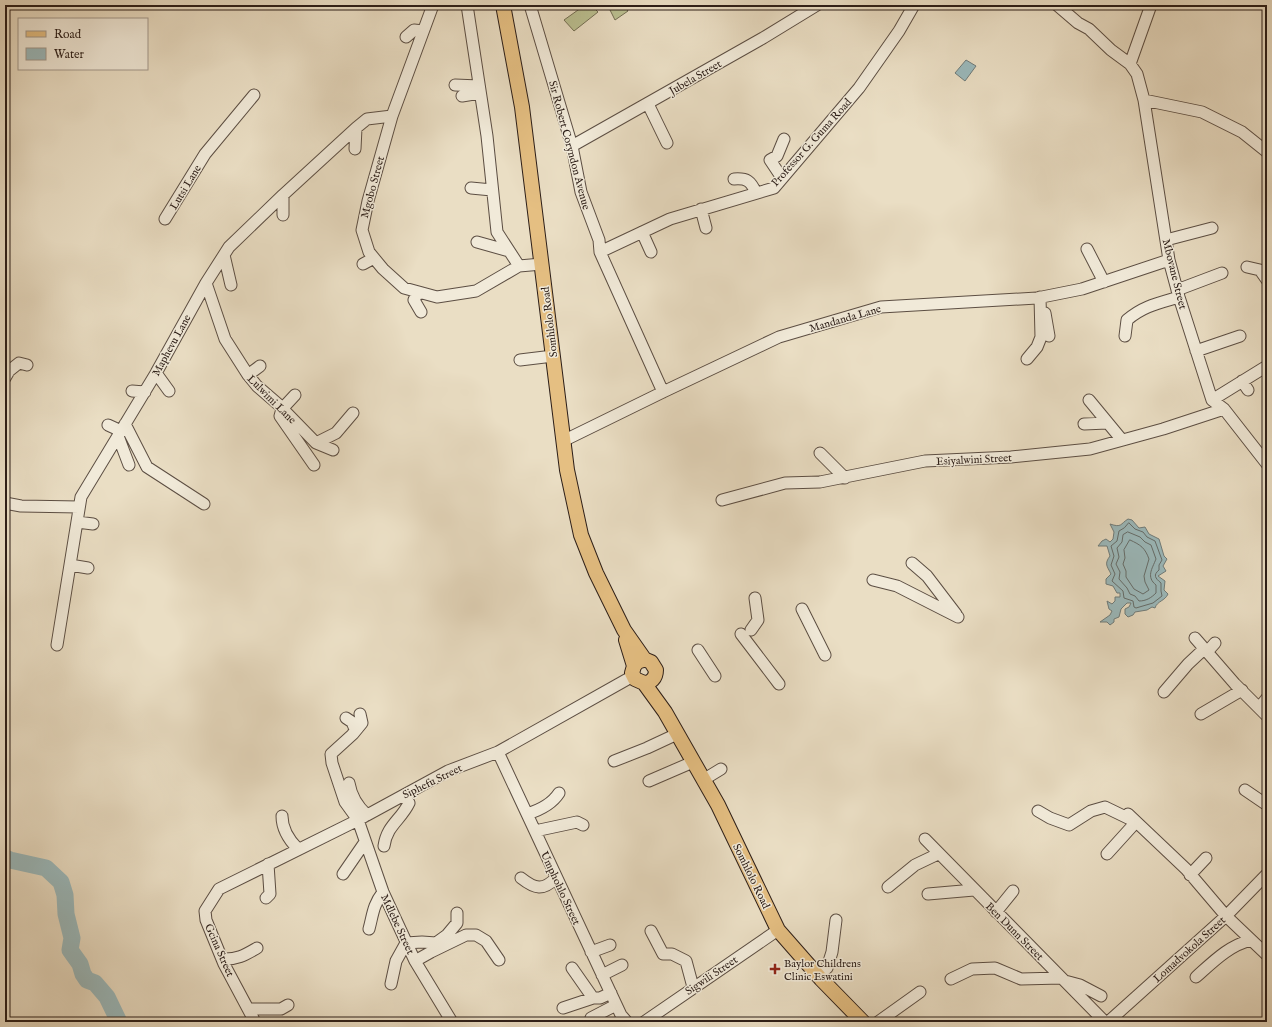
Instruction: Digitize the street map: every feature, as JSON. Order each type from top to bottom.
[{"type":"main road","name":"Somhlolo Road","points":[[503,5],[522,107],[567,470],[581,535],[596,573],[624,630],[642,672],[725,819],[778,930],[818,976],[863,1022]]},
{"type":"street","name":"Mgobo Street","points":[[433,5],[392,116],[368,202],[362,230],[369,252],[383,269],[404,288],[437,297],[476,291],[519,266],[542,264]]},
{"type":"street","points":[[467,5],[487,136],[497,232],[519,266]]},
{"type":"street","name":"Sir Robert Coryndon Avenue","points":[[530,5],[572,146],[581,192],[599,240],[600,252],[663,392]]},
{"type":"street","name":"Jubela Street","points":[[572,146],[763,38],[817,5]]},
{"type":"street","name":"Professor G. Guma Road","points":[[600,252],[670,218],[774,188],[859,88],[899,31],[914,5]]},
{"type":"street","points":[[1057,5],[1078,23],[1089,29],[1111,50],[1130,64],[1151,5]]},
{"type":"street","points":[[406,37],[414,30],[424,31]]},
{"type":"street","name":"Mbovane Street","points":[[1130,64],[1137,74],[1144,100],[1169,260],[1178,294],[1212,400]]},
{"type":"street","points":[[455,85],[480,90]]},
{"type":"street","points":[[462,96],[480,90]]},
{"type":"street","name":"Lutsi Lane","points":[[165,219],[205,154],[254,95]]},
{"type":"street","points":[[1144,100],[1202,112],[1242,132],[1267,152]]},
{"type":"street","points":[[648,104],[667,143]]},
{"type":"street","name":"Maphevu Lane","points":[[57,646],[77,522],[78,499],[156,373],[191,301],[206,283],[230,247],[356,128],[367,119],[392,116]]},
{"type":"street","points":[[355,149],[356,128]]},
{"type":"street","points":[[782,178],[770,160],[777,156],[784,139]]},
{"type":"street","points":[[734,179],[742,178],[752,183],[756,193]]},
{"type":"street","points":[[472,188],[492,190]]},
{"type":"street","points":[[283,196],[283,215]]},
{"type":"street","points":[[701,209],[706,228]]},
{"type":"street","points":[[1166,240],[1212,228]]},
{"type":"street","points":[[642,232],[651,252]]},
{"type":"street","points":[[477,242],[509,251]]},
{"type":"street","points":[[1087,249],[1104,282]]},
{"type":"street","points":[[224,255],[231,285]]},
{"type":"street","points":[[363,264],[374,258]]},
{"type":"street","name":"Mandanda Lane","points":[[563,442],[663,392],[779,337],[881,307],[1040,297],[1082,289],[1169,260]]},
{"type":"street","points":[[1247,267],[1260,270],[1267,280]]},
{"type":"street","points":[[1125,336],[1127,320],[1136,312],[1222,273]]},
{"type":"street","name":"Lulwimi Lane","points":[[206,283],[224,339],[248,376],[316,443]]},
{"type":"street","points":[[418,292],[414,300],[421,312]]},
{"type":"street","points":[[1040,297],[1049,336]]},
{"type":"street","points":[[1027,358],[1037,348],[1041,337],[1040,297]]},
{"type":"street","points":[[1196,351],[1240,336]]},
{"type":"street","points":[[520,360],[553,356]]},
{"type":"street","points":[[5,378],[9,371],[19,363],[27,365]]},
{"type":"street","points":[[248,376],[260,366]]},
{"type":"street","points":[[1212,400],[1245,386],[1267,366]]},
{"type":"street","points":[[156,373],[169,391]]},
{"type":"street","points":[[132,391],[145,392]]},
{"type":"street","points":[[296,395],[282,409],[280,416],[314,465]]},
{"type":"street","points":[[1089,400],[1122,440]]},
{"type":"street","points":[[1212,400],[1224,409],[1267,464]]},
{"type":"street","name":"Esiyalwini Street","points":[[722,500],[785,484],[820,482],[925,461],[1011,457],[1090,449],[1163,429],[1224,409]]},
{"type":"street","points":[[316,443],[336,433],[353,413]]},
{"type":"street","points":[[1084,424],[1107,423]]},
{"type":"street","points":[[108,425],[122,430],[147,467],[204,504]]},
{"type":"street","points":[[122,430],[129,465]]},
{"type":"street","points":[[316,443],[333,450]]},
{"type":"street","points":[[820,453],[844,478]]},
{"type":"street","points":[[5,503],[21,506],[78,499]]},
{"type":"street","points":[[77,522],[93,524]]},
{"type":"street","points":[[873,580],[897,586],[958,617],[927,576],[912,563]]},
{"type":"street","points":[[70,565],[88,568]]},
{"type":"street","points":[[755,598],[758,620],[746,632],[779,684]]},
{"type":"street","points":[[802,608],[825,655]]},
{"type":"street","points":[[1195,638],[1267,716]]},
{"type":"street","points":[[1164,692],[1188,664],[1215,643]]},
{"type":"street","points":[[698,650],[715,676]]},
{"type":"street","name":"Siphefu Street","points":[[230,883],[362,817],[448,771],[498,752],[642,672]]},
{"type":"street","points":[[1201,714],[1242,690]]},
{"type":"street","points":[[1259,708],[1267,698]]},
{"type":"street","points":[[360,714],[362,723],[353,734],[331,754],[332,763],[345,802],[362,817]]},
{"type":"street","points":[[346,718],[352,722],[355,728],[353,734]]},
{"type":"street","points":[[614,761],[648,748],[677,734]]},
{"type":"street","name":"Umphohlo Street","points":[[498,752],[610,993],[621,1015],[627,1022]]},
{"type":"street","points":[[649,781],[694,762]]},
{"type":"street","points":[[703,780],[721,769]]},
{"type":"street","points":[[349,782],[350,791],[360,808],[362,817]]},
{"type":"street","points":[[1245,790],[1267,805]]},
{"type":"street","points":[[527,814],[538,810],[554,800],[560,793]]},
{"type":"street","points":[[384,846],[388,832],[394,823],[405,812],[409,803],[404,794]]},
{"type":"street","points":[[1038,811],[1050,818],[1069,824],[1091,811],[1105,807],[1132,818],[1190,875],[1226,916],[1267,955]]},
{"type":"street","points":[[282,816],[282,823],[289,841],[298,849]]},
{"type":"street","name":"Mdlebe Street","points":[[362,817],[365,842],[383,892],[415,961],[452,1022]]},
{"type":"street","points":[[1107,854],[1132,818]]},
{"type":"street","points":[[535,831],[577,822],[583,825]]},
{"type":"street","name":"Ben Dunn Street","points":[[925,839],[938,854],[1107,1022]]},
{"type":"street","points":[[343,874],[365,842]]},
{"type":"street","points":[[888,886],[915,865],[938,854]]},
{"type":"street","points":[[1190,875],[1206,858]]},
{"type":"street","points":[[266,898],[270,894],[268,864]]},
{"type":"street","name":"Lomadvokola Street","points":[[1107,1022],[1226,916],[1267,874]]},
{"type":"street","points":[[521,878],[531,886],[542,887],[549,885],[556,878]]},
{"type":"street","name":"Gcina Street","points":[[230,883],[219,888],[205,911],[206,920],[222,959],[255,1022]]},
{"type":"street","points":[[928,894],[974,890]]},
{"type":"street","points":[[996,912],[1013,891]]},
{"type":"street","points":[[369,929],[373,909],[377,899],[383,892]]},
{"type":"street","points":[[391,984],[396,961],[406,943],[436,943],[447,935],[457,923],[457,914]]},
{"type":"street","points":[[818,976],[827,968],[832,952],[836,920]]},
{"type":"street","name":"Sigwili Street","points":[[644,1022],[778,930]]},
{"type":"street","points":[[651,931],[663,954],[672,954],[686,961],[693,987]]},
{"type":"street","points":[[415,961],[430,952],[466,935],[476,935],[486,941],[499,960]]},
{"type":"street","points":[[1196,977],[1223,953],[1240,943],[1251,940]]},
{"type":"street","points":[[591,952],[610,945]]},
{"type":"street","points":[[222,959],[232,960],[241,958],[257,948]]},
{"type":"street","points":[[602,975],[622,965]]},
{"type":"street","points":[[572,968],[593,998]]},
{"type":"street","points":[[951,979],[972,969],[995,968],[1022,979],[1063,979],[1080,985],[1101,996]]},
{"type":"street","points":[[878,1022],[920,992]]},
{"type":"street","points":[[563,1008],[593,998],[600,998],[610,993]]},
{"type":"street","points":[[248,1009],[282,1009],[288,1005]]},
{"type":"street","points":[[592,1018],[616,1005]]},
{"type":"green space","points":[[585,5],[591,5],[598,12],[574,31],[564,20]]},
{"type":"green space","points":[[614,5],[624,5],[628,11],[615,20],[609,8]]},
{"type":"water","points":[[966,60],[976,66],[965,81],[955,73]]},
{"type":"water","points":[[1128,519],[1132,520],[1139,528],[1145,527],[1149,534],[1159,539],[1164,556],[1167,559],[1163,566],[1166,571],[1158,576],[1165,581],[1164,590],[1168,594],[1157,604],[1155,608],[1152,607],[1147,610],[1135,612],[1133,615],[1128,617],[1125,614],[1125,609],[1129,607],[1131,603],[1127,603],[1121,609],[1119,617],[1114,619],[1114,622],[1110,625],[1107,622],[1100,622],[1110,615],[1112,611],[1109,609],[1107,601],[1112,604],[1115,601],[1115,597],[1120,597],[1120,593],[1117,593],[1113,586],[1106,584],[1106,579],[1111,574],[1107,567],[1110,556],[1107,546],[1098,546],[1106,539],[1110,542],[1113,539],[1114,532],[1110,524],[1120,525]]},
{"type":"waterway","points":[[5,858],[46,868],[61,882],[65,895],[66,914],[72,938],[70,950],[80,964],[83,974],[87,980],[95,983],[107,997],[119,1022]]},
{"type":"place","name":"Baylor Childrens Clinic Eswatini","points":[[775,969]]}]
